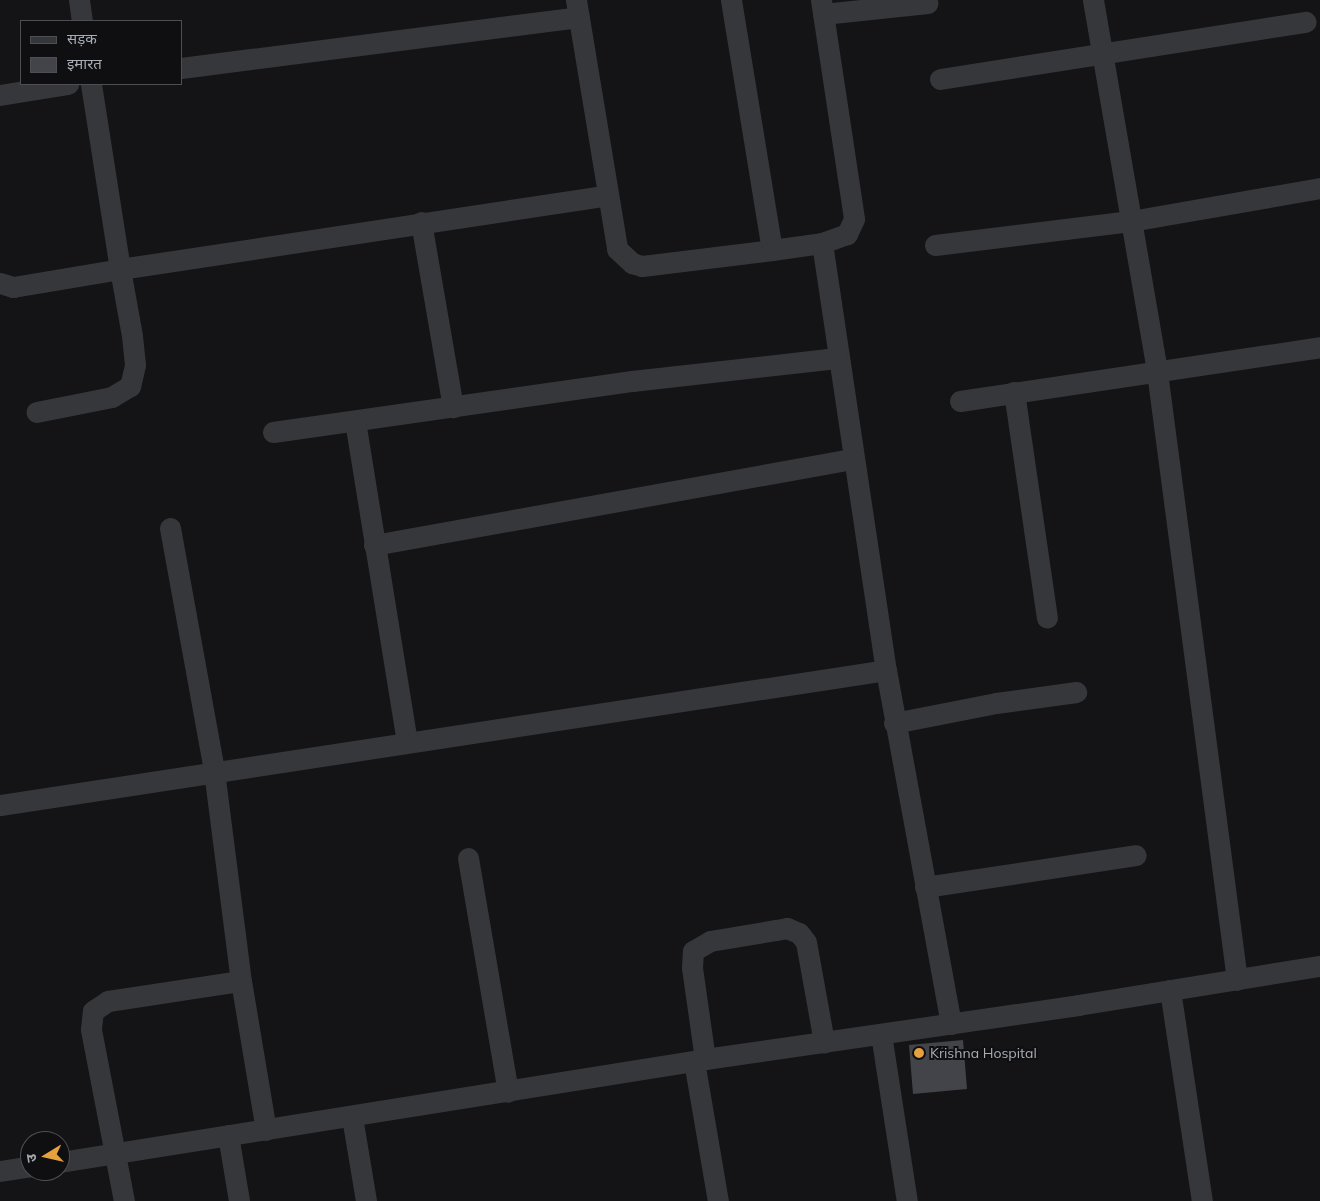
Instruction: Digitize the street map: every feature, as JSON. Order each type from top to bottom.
[{"type":"street","points":[[79,0],[82,20]]},
{"type":"street","points":[[731,0],[772,250]]},
{"type":"street","points":[[1093,0],[1157,372],[1237,980]]},
{"type":"street","points":[[182,68],[577,9],[617,249],[632,263],[642,266],[822,243],[847,234],[853,227],[854,219],[822,7],[927,2]]},
{"type":"street","points":[[940,78],[1103,56],[1306,22]]},
{"type":"street","points":[[0,95],[62,85]]},
{"type":"street","points":[[36,412],[112,397],[130,386],[134,355],[91,85]]},
{"type":"street","points":[[935,245],[1131,221],[1320,188]]},
{"type":"street","points":[[0,283],[13,288],[120,269],[607,195]]},
{"type":"street","points":[[421,222],[453,407]]},
{"type":"street","points":[[822,243],[837,358],[894,723],[951,1024]]},
{"type":"street","points":[[960,401],[1320,346]]},
{"type":"street","points":[[274,432],[632,381],[837,358]]},
{"type":"street","points":[[1014,392],[1047,618]]},
{"type":"street","points":[[355,421],[407,742]]},
{"type":"street","points":[[374,545],[852,458]]},
{"type":"street","points":[[170,528],[214,771],[241,981],[266,1130]]},
{"type":"street","points":[[0,804],[886,670]]},
{"type":"street","points":[[894,723],[996,703],[1076,692]]},
{"type":"street","points":[[925,887],[1136,855]]},
{"type":"street","points":[[468,858],[508,1092]]},
{"type":"street","points":[[718,1201],[700,1060],[692,968],[693,951],[710,941],[787,928],[799,933],[806,942],[824,1042]]},
{"type":"street","points":[[70,1161],[700,1060],[951,1024],[1320,966]]},
{"type":"street","points":[[124,1201],[117,1154],[91,1029],[93,1011],[108,1001],[241,981]]},
{"type":"street","points":[[1170,990],[1202,1201]]},
{"type":"street","points":[[881,1034],[907,1201]]},
{"type":"street","points":[[352,1117],[366,1201]]},
{"type":"street","points":[[228,1135],[239,1201]]},
{"type":"street","points":[[0,1171],[20,1168]]},
{"type":"building","points":[[963,1040],[967,1089],[913,1094],[909,1045]]},
{"type":"place","name":"Krishna Hospital","points":[[919,1053]]}]
